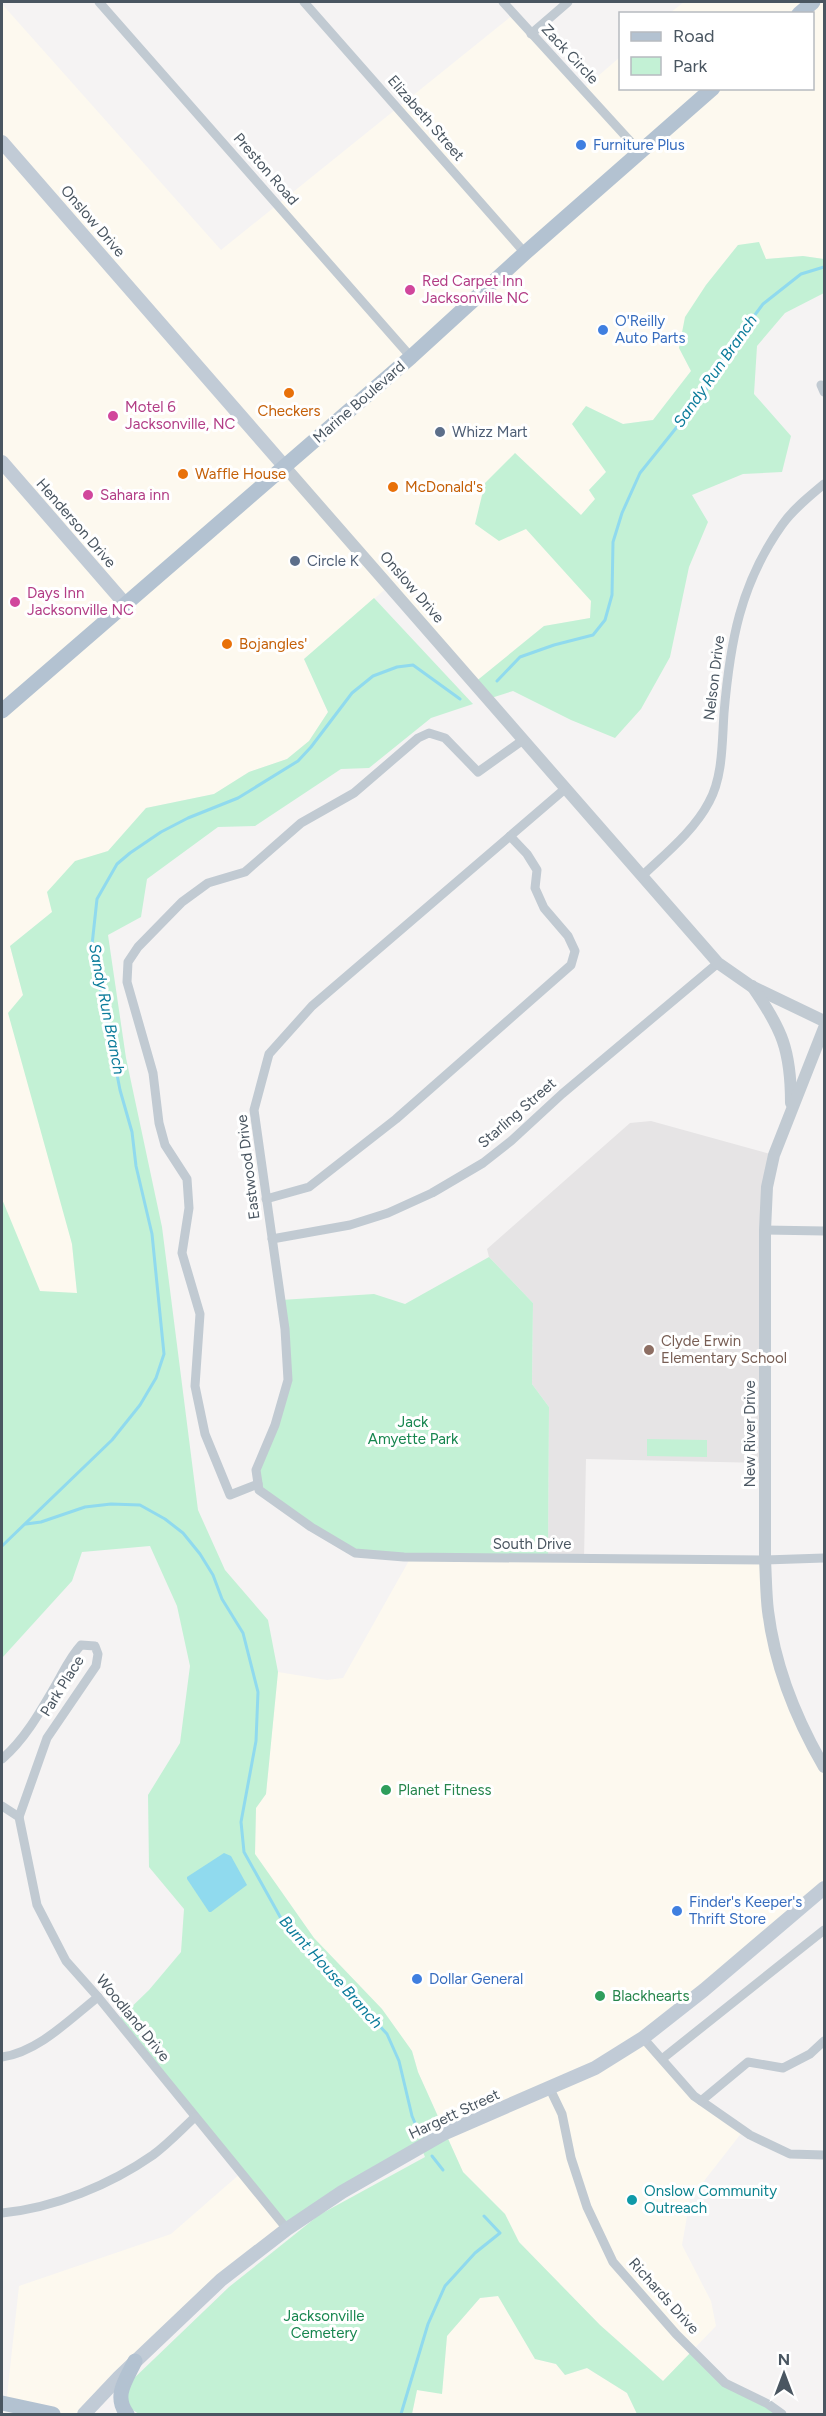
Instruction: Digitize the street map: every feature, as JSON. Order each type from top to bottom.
[{"type":"main road","points":[[801,12],[813,2]]},
{"type":"main road","name":"Marine Boulevard","points":[[2,711],[411,357],[525,253],[711,90]]},
{"type":"main road","name":"Onslow Drive","points":[[2,142],[285,467]]},
{"type":"main road","name":"Henderson Drive","points":[[2,462],[126,605]]},
{"type":"main road","name":"Hargett Street","points":[[84,2415],[135,2361],[221,2280],[287,2229],[342,2192],[445,2133],[595,2068],[643,2037],[704,1990],[825,1888]]},
{"type":"main road","points":[[127,2415],[119,2400],[120,2391],[135,2361]]},
{"type":"main road","points":[[3,2404],[53,2415]]},
{"type":"street","name":"Preston Road","points":[[100,2],[411,357]]},
{"type":"street","name":"Elizabeth Street","points":[[304,2],[525,253]]},
{"type":"street","name":"Zack Circle","points":[[503,2],[640,152]]},
{"type":"street","points":[[531,34],[568,2]]},
{"type":"street","name":"Onslow Drive","points":[[285,467],[718,963],[751,986],[825,1021]]},
{"type":"street","name":"Nelson Drive","points":[[642,876],[697,820],[710,801],[719,768],[724,708],[737,618],[744,597],[760,559],[783,523],[825,484]]},
{"type":"street","points":[[258,1487],[230,1495],[205,1434],[195,1386],[200,1314],[182,1253],[189,1208],[188,1179],[165,1145],[159,1123],[153,1073],[127,982],[128,962],[138,947],[182,902],[208,883],[245,872],[301,823],[354,793],[418,738],[429,733],[445,738],[478,772],[523,740]]},
{"type":"street","name":"Eastwood Drive","points":[[258,1487],[256,1470],[275,1424],[288,1380],[285,1329],[254,1110],[269,1054],[317,1002],[566,788]]},
{"type":"street","points":[[266,1199],[309,1187],[396,1119],[571,965],[575,951],[568,936],[544,908],[535,888],[537,870],[527,854],[510,836]]},
{"type":"street","name":"Starling Street","points":[[272,1239],[350,1225],[388,1213],[432,1193],[483,1163],[718,963]]},
{"type":"street","points":[[751,986],[772,1015],[785,1041],[791,1073],[791,1110]]},
{"type":"street","name":"New River Drive","points":[[825,1028],[774,1155],[767,1187],[765,1230],[765,1560],[768,1612],[780,1667],[796,1715],[825,1767]]},
{"type":"street","points":[[765,1230],[825,1231]]},
{"type":"street","name":"South Drive","points":[[258,1487],[311,1527],[355,1553],[404,1557],[765,1560],[825,1558]]},
{"type":"street","name":"Park Place","points":[[2,1759],[18,1745],[54,1689],[72,1655],[81,1645],[95,1646],[98,1654],[96,1666],[47,1738],[19,1817]]},
{"type":"street","points":[[2,1806],[19,1817]]},
{"type":"street","name":"Woodland Drive","points":[[19,1817],[37,1905],[66,1961],[287,2229]]},
{"type":"street","points":[[662,2059],[825,1930]]},
{"type":"street","points":[[2,2057],[10,2056],[41,2042],[98,1997]]},
{"type":"street","points":[[643,2037],[694,2096],[750,2135],[790,2154],[825,2155]]},
{"type":"street","points":[[701,2101],[748,2062],[783,2068],[810,2054],[825,2041]]},
{"type":"street","name":"Richards Drive","points":[[550,2089],[562,2114],[571,2158],[587,2207],[614,2262],[676,2334],[725,2383],[768,2404],[782,2415]]},
{"type":"street","points":[[2,2212],[24,2211],[99,2187],[154,2155],[195,2117]]},
{"type":"shaded area","points":[[684,2],[824,2],[824,259],[803,256],[766,259],[738,245],[706,285],[686,317],[679,348],[691,371],[653,420],[623,424],[586,406],[606,472],[589,490],[596,499],[581,515],[515,453],[526,529],[591,600],[590,618],[544,626],[474,683],[389,586],[304,659],[328,712],[309,741],[287,759],[249,772],[214,794],[146,808],[108,851],[75,862],[52,912],[10,946],[23,995],[72,1244],[77,1293],[2,1377],[2,4],[221,250],[514,14],[582,90],[619,58],[619,90],[814,90],[814,12],[671,12]]},
{"type":"shaded area","name":"Clyde Erwin Elementary School","points":[[651,1121],[774,1155],[767,1187],[765,1463],[586,1459],[584,1559],[548,1559],[549,1407],[532,1384],[533,1303],[489,1257],[487,1249],[630,1123]]},
{"type":"shaded area","points":[[411,1557],[765,1560],[780,1667],[824,1767],[824,1888],[644,2037],[694,2096],[743,2131],[690,2199],[682,2245],[711,2301],[716,2326],[663,2381],[600,2325],[519,2242],[505,2214],[463,2172],[418,2072],[412,2051],[382,2009],[314,1938],[255,1854],[256,1808],[266,1794],[278,1672],[327,1680],[343,1678]]},
{"type":"shaded area","points":[[241,2173],[287,2229],[221,2280],[84,2414],[52,2414],[6,2405],[19,2286],[171,2234]]},
{"type":"shaded area","points":[[499,2296],[535,2359],[556,2364],[565,2375],[587,2368],[627,2393],[637,2414],[412,2414],[417,2390],[442,2393],[447,2336],[480,2298]]},
{"type":"green space","points":[[759,242],[766,259],[803,256],[824,259],[824,293],[785,313],[757,346],[754,394],[791,436],[782,472],[743,474],[692,495],[708,522],[689,567],[670,657],[641,709],[615,738],[571,720],[513,691],[488,699],[474,683],[544,626],[590,618],[591,601],[526,529],[499,541],[475,524],[485,483],[515,453],[581,515],[595,499],[589,490],[606,472],[572,424],[586,406],[623,424],[653,420],[691,371],[679,348],[685,317],[706,285],[738,245]]},
{"type":"green space","name":"Jacksonville Cemetery","points":[[374,598],[473,704],[431,718],[369,768],[341,769],[255,826],[218,827],[147,879],[141,917],[108,935],[126,1058],[162,1227],[198,1510],[225,1570],[268,1620],[278,1672],[266,1794],[256,1808],[255,1854],[314,1938],[382,2009],[412,2051],[418,2072],[463,2172],[505,2214],[519,2242],[600,2325],[663,2381],[695,2348],[725,2383],[782,2414],[637,2414],[627,2393],[587,2368],[565,2375],[556,2364],[535,2359],[498,2296],[480,2298],[447,2336],[442,2394],[417,2390],[412,2414],[139,2414],[128,2407],[126,2402],[129,2383],[229,2287],[319,2215],[425,2157],[421,2147],[287,2229],[117,2021],[149,1990],[181,1952],[184,1909],[149,1867],[148,1795],[180,1743],[190,1666],[177,1606],[150,1546],[82,1552],[72,1581],[2,1658],[2,1199],[40,1291],[77,1293],[72,1244],[8,1013],[23,995],[10,946],[52,912],[47,892],[75,861],[108,851],[146,808],[214,794],[249,772],[287,759],[309,741],[328,712],[304,659]]},
{"type":"green space","name":"Jack Amyette Park","points":[[489,1257],[533,1303],[532,1384],[549,1407],[548,1559],[355,1553],[259,1490],[256,1470],[288,1380],[281,1300],[374,1294],[405,1304]]},
{"type":"green space","points":[[647,1439],[707,1440],[707,1457],[647,1456]]},
{"type":"water","points":[[224,1853],[231,1856],[247,1885],[209,1912],[187,1877]]},
{"type":"waterway","name":"Sandy Run Branch","points":[[497,681],[520,657],[593,635],[605,620],[612,595],[613,542],[622,513],[640,473],[705,392],[728,351],[763,304],[801,274],[824,267]]},
{"type":"waterway","name":"Sandy Run Branch","points":[[2,1546],[112,1440],[140,1405],[156,1378],[164,1354],[152,1234],[136,1166],[132,1132],[120,1090],[92,945],[97,899],[117,864],[130,853],[161,832],[188,818],[238,798],[298,761],[352,693],[373,676],[397,667],[413,665],[460,699]]},
{"type":"waterway","name":"Burnt House Branch","points":[[26,1524],[41,1522],[85,1507],[111,1504],[140,1505],[165,1519],[183,1533],[200,1554],[213,1575],[222,1599],[243,1633],[258,1692],[256,1741],[241,1822],[244,1852],[283,1922],[302,1946],[328,1970],[387,2034],[399,2061],[412,2116],[420,2135]]},
{"type":"waterway","name":"Burnt House Branch","points":[[432,2156],[443,2170]]},
{"type":"waterway","name":"Burnt House Branch","points":[[401,2414],[428,2324],[445,2286],[475,2253],[500,2233],[484,2216]]},
{"type":"place","name":"Furniture Plus","points":[[581,145]]},
{"type":"place","name":"Red Carpet Inn Jacksonville NC","points":[[410,290]]},
{"type":"place","name":"O'Reilly Auto Parts","points":[[603,330]]},
{"type":"place","name":"Checkers","points":[[289,393]]},
{"type":"place","name":"Motel 6 Jacksonville, NC","points":[[113,416]]},
{"type":"place","name":"Whizz Mart","points":[[440,432]]},
{"type":"place","name":"Waffle House","points":[[183,474]]},
{"type":"place","name":"McDonald's","points":[[393,487]]},
{"type":"place","name":"Sahara inn","points":[[88,495]]},
{"type":"place","name":"Circle K","points":[[295,561]]},
{"type":"place","name":"Days Inn Jacksonville NC","points":[[15,602]]},
{"type":"place","name":"Bojangles'","points":[[227,644]]},
{"type":"place","name":"Clyde Erwin Elementary School","points":[[649,1350]]},
{"type":"place","name":"Planet Fitness","points":[[386,1790]]},
{"type":"place","name":"Finder's Keeper's Thrift Store","points":[[677,1911]]},
{"type":"place","name":"Dollar General","points":[[417,1979]]},
{"type":"place","name":"Blackhearts","points":[[600,1996]]},
{"type":"place","name":"Onslow Community Outreach","points":[[632,2200]]}]
